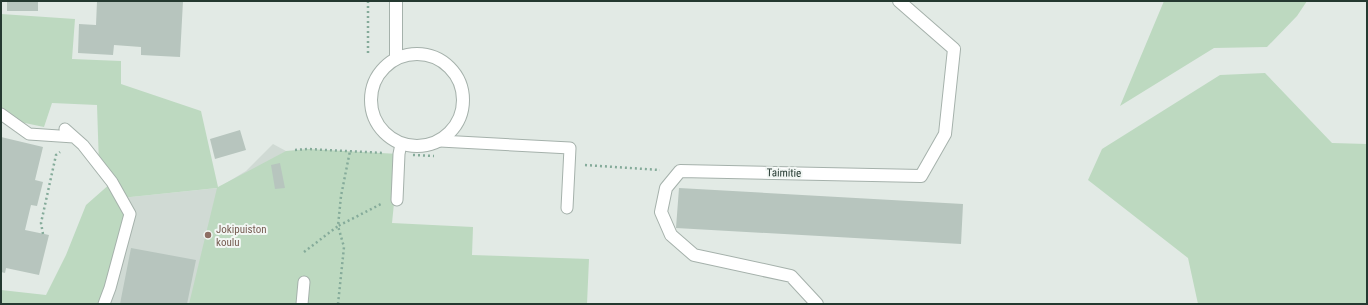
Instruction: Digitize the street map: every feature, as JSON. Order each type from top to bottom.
[{"type":"street","points":[[396,1],[396,58]]},
{"type":"street","name":"Taimitie","points":[[680,172],[921,176],[945,134],[954,49],[899,1]]},
{"type":"street","points":[[411,54],[427,55],[442,61],[454,72],[458,79],[461,86],[463,101],[460,117],[452,131],[440,141],[427,146],[414,147],[401,144],[387,136],[377,125],[372,111],[370,95],[375,80],[384,68],[396,58],[411,54]]},
{"type":"street","points":[[680,172],[666,188],[661,212],[671,235],[694,255],[791,276],[817,304]]},
{"type":"lane","points":[[1,114],[29,134],[74,137]]},
{"type":"lane","points":[[65,129],[83,145],[112,182],[130,214],[110,288],[104,304]]},
{"type":"lane","points":[[440,141],[570,148],[567,208]]},
{"type":"lane","points":[[397,200],[399,154],[401,144]]},
{"type":"lane","points":[[302,304],[304,282]]},
{"type":"path","points":[[368,1],[368,54]]},
{"type":"path","points":[[43,234],[42,223],[56,155],[74,137]]},
{"type":"path","points":[[338,304],[344,247],[338,226],[341,196],[350,151]]},
{"type":"path","points":[[569,164],[680,172]]},
{"type":"path","points":[[304,252],[338,226],[388,201],[397,200]]},
{"type":"shaded area","name":"Jokipuiston koulu","points":[[273,144],[286,151],[294,268],[292,304],[104,304],[121,198],[218,188],[246,171]]},
{"type":"green space","points":[[1164,1],[1307,1],[1297,16],[1267,47],[1214,48],[1120,106]]},
{"type":"green space","points":[[1,14],[75,19],[72,59],[121,61],[121,84],[201,111],[218,187],[286,151],[308,149],[399,154],[392,223],[473,227],[472,255],[589,259],[587,304],[189,304],[217,188],[121,198],[130,214],[104,304],[1,304],[1,290],[46,295],[66,255],[86,205],[111,183],[99,166],[97,105],[52,103],[44,127],[1,118]]},
{"type":"green space","points":[[1265,73],[1332,143],[1367,144],[1367,304],[1198,304],[1188,258],[1088,180],[1102,149],[1220,75]]},
{"type":"building","points":[[7,1],[38,1],[38,11],[7,11]]},
{"type":"building","points":[[97,1],[183,1],[180,57],[141,55],[141,47],[114,45],[113,55],[78,53],[79,24],[96,25]]},
{"type":"building","points":[[240,130],[246,150],[215,159],[210,139]]},
{"type":"building","points":[[1,137],[43,147],[35,180],[43,182],[37,206],[31,205],[25,230],[49,235],[39,275],[6,268],[5,273],[1,272]]},
{"type":"building","points":[[280,163],[285,188],[275,189],[271,165]]},
{"type":"building","points":[[679,188],[963,204],[961,244],[676,228]]},
{"type":"building","points":[[131,248],[196,260],[187,304],[120,304]]},
{"type":"place","name":"Jokipuiston koulu","points":[[208,235]]}]
